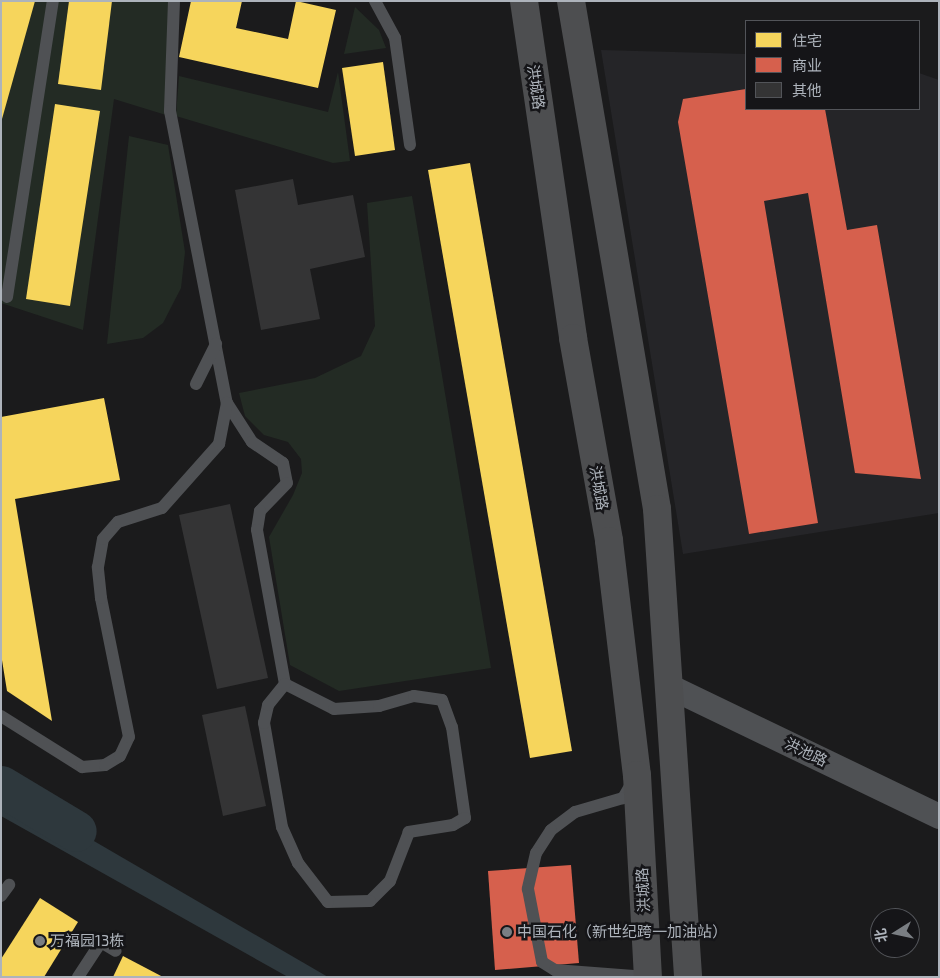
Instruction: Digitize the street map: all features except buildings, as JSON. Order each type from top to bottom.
[{"type":"highway","name":"洪城路","points":[[524,1],[573,338],[608,541],[637,775],[647,977]]},
{"type":"highway","points":[[571,1],[657,509],[672,688],[688,975]]},
{"type":"street","name":"洪池路","points":[[672,688],[939,816]]},
{"type":"lane","points":[[7,297],[53,1]]},
{"type":"lane","points":[[1,716],[82,767],[105,765],[120,756],[129,737],[101,598],[98,567],[103,539],[118,522],[162,508],[219,444],[227,403],[170,111],[174,1]]},
{"type":"lane","points":[[375,1],[395,38],[410,145]]},
{"type":"lane","points":[[196,384],[216,344]]},
{"type":"lane","points":[[227,403],[252,442],[283,463],[287,483],[260,511],[257,530],[285,684],[268,705],[264,722],[282,828],[298,863],[328,902],[370,901],[390,881],[409,832],[465,818],[452,727],[442,700],[414,696],[379,706],[334,709],[285,684]]},
{"type":"lane","points":[[637,775],[623,798],[575,812],[551,830],[536,853],[528,889],[542,962],[555,970],[647,977]]},
{"type":"lane","points":[[78,977],[101,942],[116,950]]},
{"type":"shaded area","points":[[1,1],[170,1],[166,115],[114,99],[83,330],[1,303]]},
{"type":"shaded area","points":[[355,7],[379,30],[386,48],[344,54]]},
{"type":"shaded area","points":[[601,50],[745,54],[745,110],[920,110],[920,73],[939,80],[939,513],[683,554]]},
{"type":"shaded area","points":[[338,72],[350,161],[333,163],[176,116],[179,76],[328,112]]},
{"type":"shaded area","points":[[129,136],[168,145],[185,252],[181,288],[163,323],[143,338],[107,344]]},
{"type":"shaded area","points":[[412,196],[491,668],[339,691],[290,665],[269,537],[293,495],[302,473],[301,459],[288,442],[264,435],[245,416],[239,393],[315,378],[361,356],[375,326],[367,203]]},
{"type":"shaded area","points":[[1,787],[328,977],[288,977],[1,816]]},
{"type":"waterway","points":[[1,786],[76,831]]},
{"type":"place","name":"中国石化（新世纪跨一加油站）","points":[[507,932]]},
{"type":"place","name":"万福园13栋","points":[[40,941]]}]
